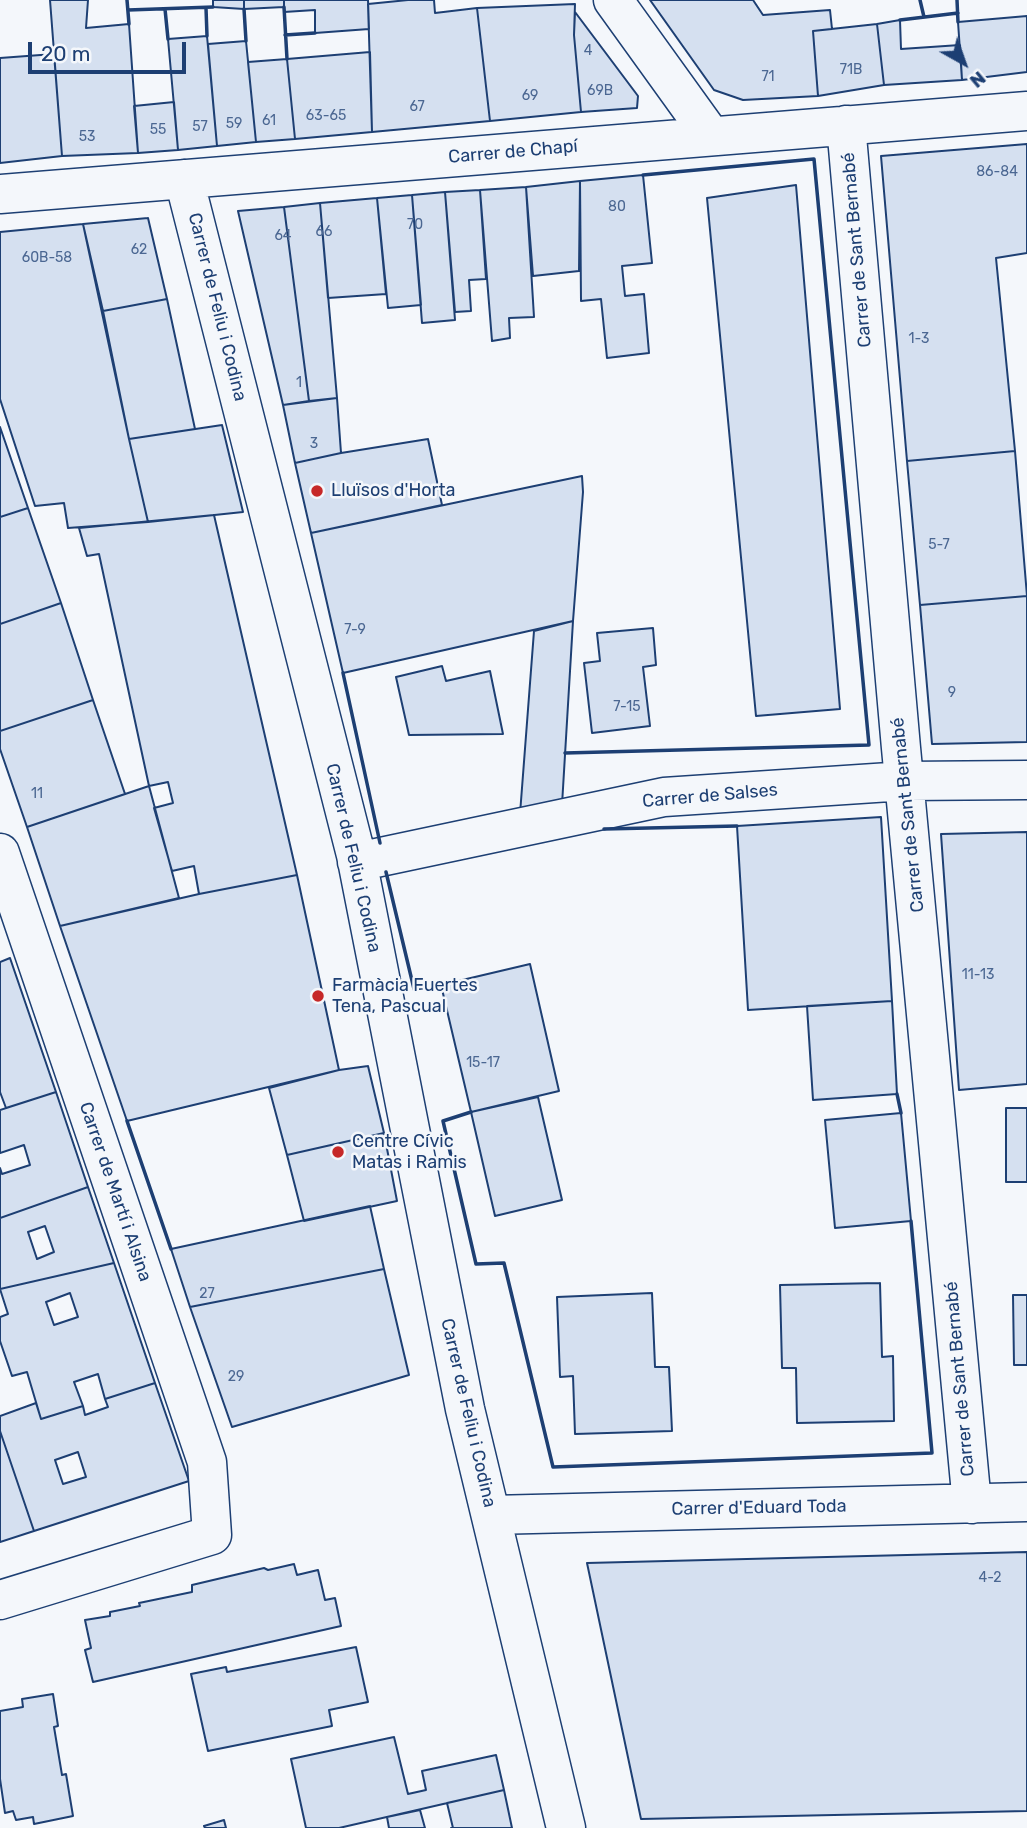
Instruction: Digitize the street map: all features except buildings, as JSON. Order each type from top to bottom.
[{"type":"street","points":[[613,0],[711,136]]},
{"type":"street","name":"Carrer de Chapí","points":[[0,194],[1027,111]]},
{"type":"street","name":"Carrer de Sant Bernabé","points":[[846,125],[972,1504]]},
{"type":"street","name":"Carrer de Feliu i Codina","points":[[184,179],[357,862],[465,1409],[566,1828]]},
{"type":"street","name":"Carrer de Salses","points":[[357,862],[664,797],[905,781],[1027,780]]},
{"type":"street","name":"Carrer de Martí i Alsina","points":[[0,853],[206,1462],[212,1535],[0,1600]]},
{"type":"street","name":"Carrer d'Eduard Toda","points":[[491,1516],[1027,1502]]},
{"type":"wall","points":[[127,0],[129,24]]},
{"type":"wall","points":[[920,0],[924,17]]},
{"type":"wall","points":[[957,0],[958,22]]},
{"type":"wall","points":[[128,10],[213,7]]},
{"type":"wall","points":[[284,7],[287,59]]},
{"type":"wall","points":[[206,8],[207,36]]},
{"type":"wall","points":[[165,9],[168,39]]},
{"type":"wall","points":[[244,9],[246,41]]},
{"type":"wall","points":[[900,20],[958,13]]},
{"type":"wall","points":[[285,35],[315,33]]},
{"type":"wall","points":[[565,753],[869,745],[814,159],[643,175]]},
{"type":"wall","points":[[343,673],[380,843]]},
{"type":"wall","points":[[604,829],[737,826]]},
{"type":"wall","points":[[386,872],[414,989],[441,985]]},
{"type":"wall","points":[[897,1094],[901,1113]]},
{"type":"wall","points":[[471,1112],[443,1121],[476,1264],[504,1263],[553,1467],[932,1453],[911,1221]]},
{"type":"wall","points":[[127,1121],[171,1249]]},
{"type":"place","name":"Lluïsos d'Horta","points":[[317,491]]},
{"type":"place","name":"Farmàcia Fuertes Tena, Pascual","points":[[318,996]]},
{"type":"place","name":"Centre Cívic Matas i Ramis","points":[[338,1152]]}]
